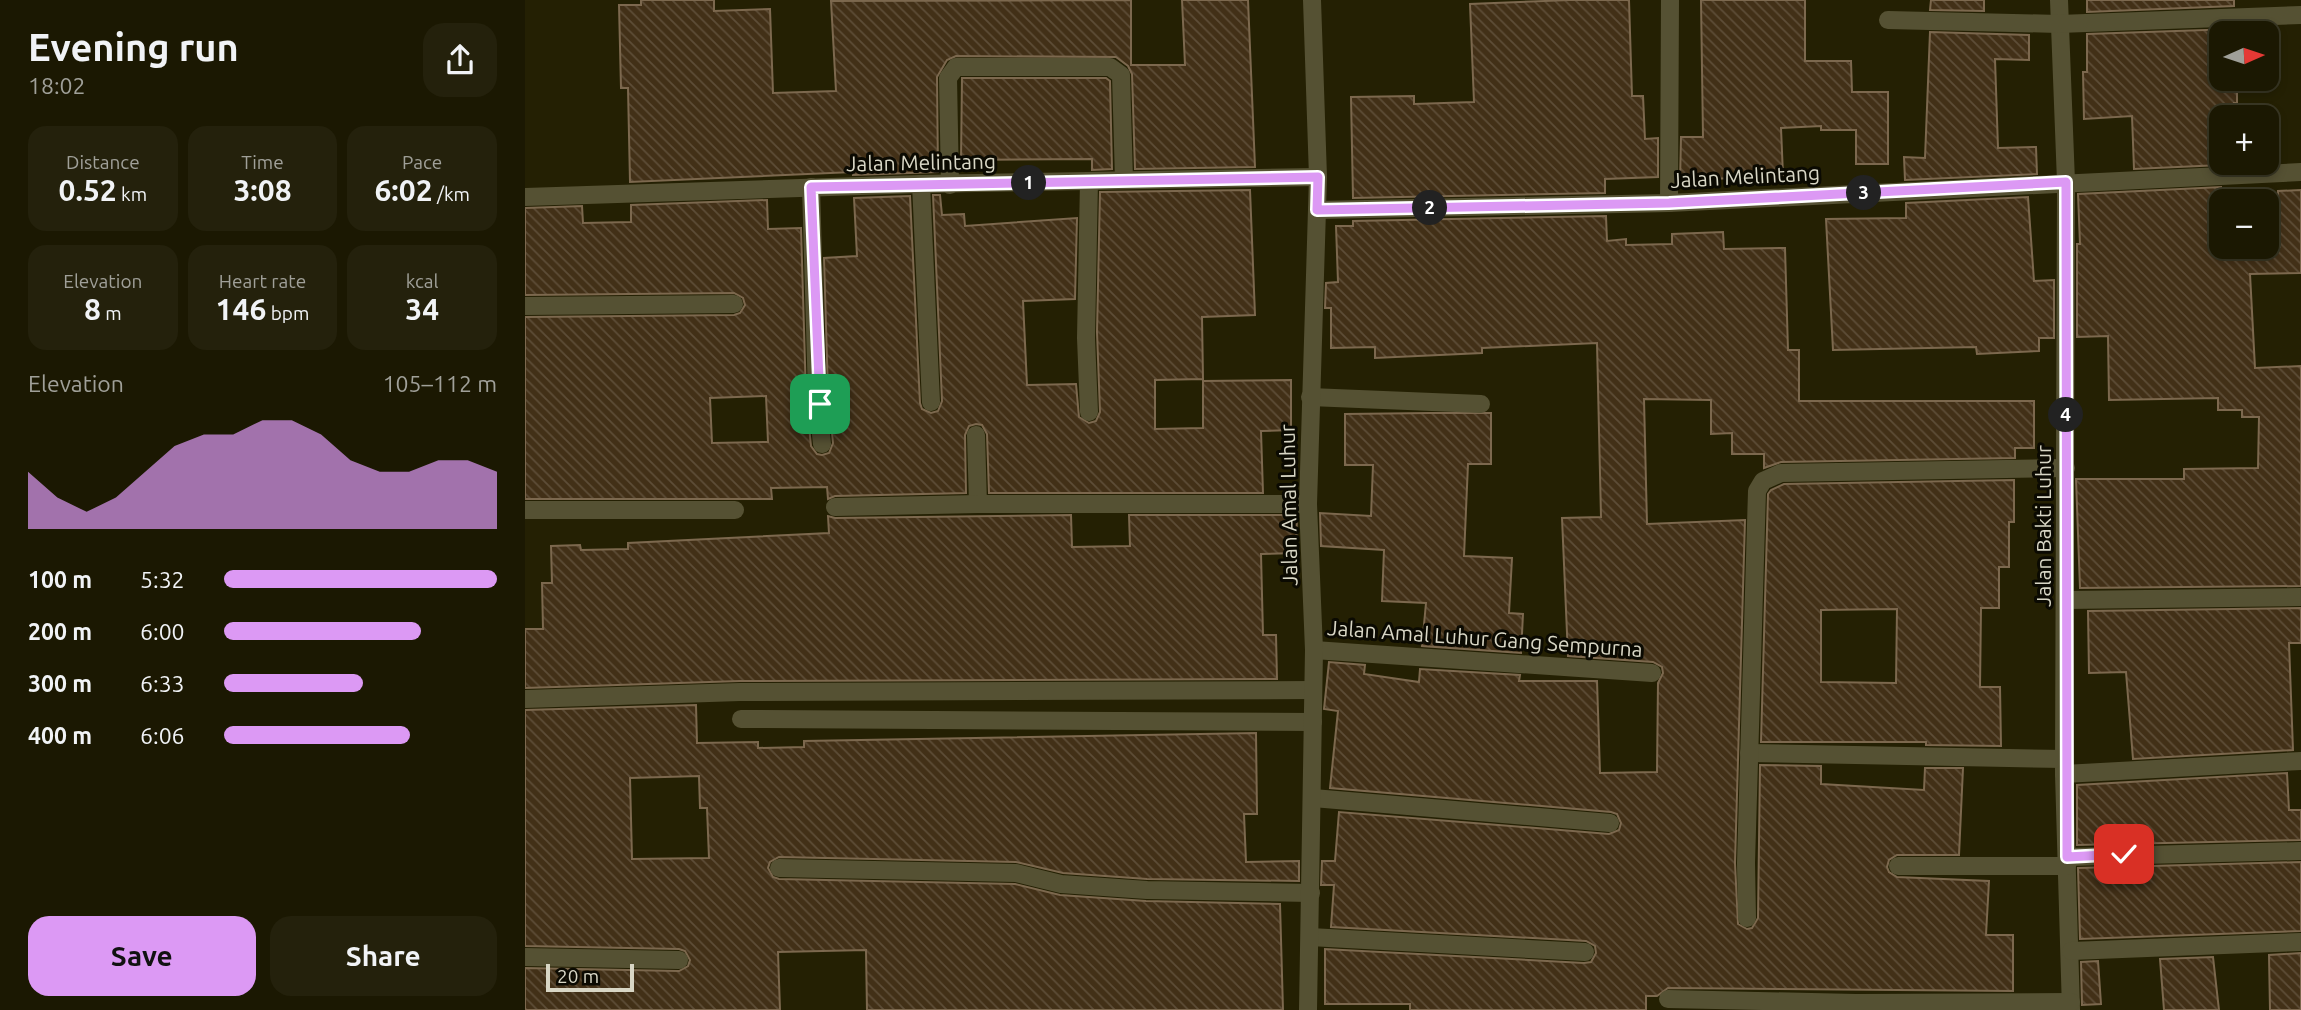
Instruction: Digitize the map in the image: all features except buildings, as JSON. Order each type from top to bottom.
[{"type":"street","name":"Jalan Amal Luhur","points":[[1308,1010],[1314,650],[1308,504],[1310,397],[1316,315],[1318,177],[1313,0]]},
{"type":"street","points":[[1669,0],[1669,203]]},
{"type":"street","name":"Jalan Bakti Luhur","points":[[2059,0],[2066,182],[2067,600],[2064,767],[2071,1006]]},
{"type":"street","points":[[1888,20],[2059,24],[2301,15]]},
{"type":"street","points":[[950,185],[948,78],[956,67],[1110,67],[1116,70],[1121,75],[1124,180]]},
{"type":"street","name":"Jalan Melintang","points":[[1317,210],[1669,203],[2301,172]]},
{"type":"street","name":"Jalan Melintang","points":[[525,198],[921,184],[1318,177]]},
{"type":"street","points":[[1089,181],[1086,338],[1089,412]]},
{"type":"street","points":[[921,184],[932,402]]},
{"type":"street","points":[[811,187],[817,395],[822,444]]},
{"type":"street","points":[[525,306],[734,304]]},
{"type":"street","points":[[1310,397],[1481,404]]},
{"type":"street","points":[[976,435],[978,504]]},
{"type":"street","points":[[1747,918],[1757,491],[1763,481],[1781,473],[2066,468]]},
{"type":"street","points":[[835,508],[978,504],[1308,504]]},
{"type":"street","points":[[525,510],[734,510]]},
{"type":"street","points":[[2067,600],[2301,597]]},
{"type":"street","name":"Jalan Amal Luhur Gang Sempurna","points":[[1314,650],[1652,673]]},
{"type":"street","points":[[525,699],[740,692],[1313,690]]},
{"type":"street","points":[[741,719],[1313,722]]},
{"type":"street","points":[[1749,752],[2064,767],[2301,761]]},
{"type":"street","points":[[1313,798],[1610,823]]},
{"type":"street","points":[[1898,866],[2301,851]]},
{"type":"street","points":[[779,868],[1016,873],[1061,884],[1147,890],[1311,893]]},
{"type":"street","points":[[1310,937],[1585,952]]},
{"type":"street","points":[[2071,951],[2301,942]]},
{"type":"street","points":[[525,957],[679,960]]},
{"type":"street","points":[[1668,999],[1717,1005],[2071,1006]]},
{"type":"route","points":[[820,404],[817,399],[811,187],[1318,177],[1317,210],[1669,203],[2066,182],[2067,600],[2064,774],[2067,857],[2124,854]]}]
